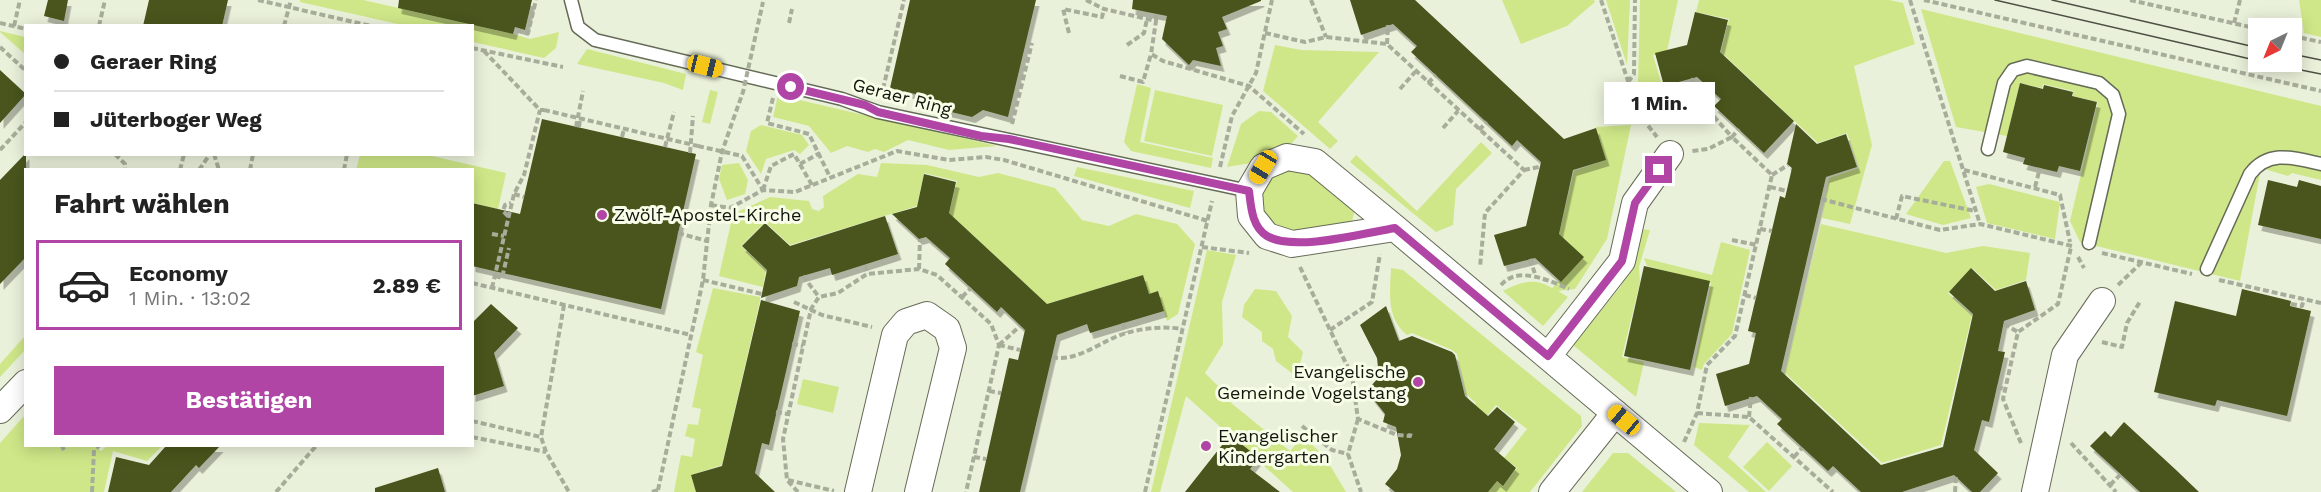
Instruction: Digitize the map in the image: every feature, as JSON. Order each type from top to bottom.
[{"type":"street","points":[[1548,356],[1622,261],[1635,203],[1670,154]]},
{"type":"street","points":[[1395,228],[1292,243],[1267,236],[1251,216],[1249,191],[1263,167],[1287,156],[1315,162],[1395,228],[1671,459],[1709,492]]},
{"type":"street","points":[[2035,492],[2065,355],[2102,301]]},
{"type":"street","points":[[858,492],[895,335],[906,322],[927,315],[947,329],[953,348],[918,492]]},
{"type":"street","points":[[11,406],[24,386]]},
{"type":"street","points":[[1552,492],[1615,413]]},
{"type":"lane","name":"Geraer Ring","points":[[571,0],[578,27],[595,40],[843,99],[878,112],[1249,191]]},
{"type":"lane","points":[[1988,149],[2004,83],[2013,70],[2027,66],[2099,83],[2114,95],[2119,114],[2084,246]]},
{"type":"lane","points":[[2208,275],[2250,174],[2259,163],[2276,156],[2321,164]]},
{"type":"path","points":[[14,26],[20,0]]},
{"type":"path","points":[[99,24],[105,0]]},
{"type":"path","points":[[258,0],[362,24]]},
{"type":"path","points":[[285,24],[291,0]]},
{"type":"path","points":[[520,29],[519,31],[528,33],[536,0]]},
{"type":"path","points":[[883,89],[904,0]]},
{"type":"path","points":[[1086,0],[1104,9],[1156,21]]},
{"type":"path","points":[[1145,492],[1232,116],[1256,73],[1272,0]]},
{"type":"path","points":[[1311,0],[1326,38]]},
{"type":"path","points":[[1600,0],[1639,114],[1670,154],[1708,149],[1732,137],[1739,129]]},
{"type":"path","points":[[1627,82],[1634,74],[1635,0]]},
{"type":"path","points":[[1910,0],[1980,224]]},
{"type":"path","points":[[1924,0],[2321,91]]},
{"type":"path","points":[[2130,0],[2248,26]]},
{"type":"path","points":[[2234,23],[2240,0]]},
{"type":"path","points":[[652,492],[659,491],[703,280],[711,205],[722,152],[733,120],[763,2]]},
{"type":"path","points":[[789,23],[792,9]]},
{"type":"path","points":[[1069,33],[1063,9],[1102,17],[1104,9]]},
{"type":"path","points":[[1119,76],[1143,82],[1151,54],[1156,14]]},
{"type":"path","points":[[1127,45],[1144,33],[1147,19]]},
{"type":"path","points":[[0,23],[24,28]]},
{"type":"path","points":[[1387,44],[1388,25]]},
{"type":"path","points":[[1265,33],[1305,42],[1326,38],[1387,44],[1524,170]]},
{"type":"path","points":[[2302,38],[2321,42]]},
{"type":"path","points":[[1012,124],[1032,43]]},
{"type":"path","points":[[0,47],[24,69]]},
{"type":"path","points":[[474,48],[563,67]]},
{"type":"path","points":[[484,51],[542,110],[741,156],[763,190]]},
{"type":"path","points":[[1151,54],[1163,61],[1249,86],[1317,146],[1315,162]]},
{"type":"path","points":[[1400,89],[1415,72]]},
{"type":"path","points":[[1428,83],[1436,75]]},
{"type":"path","points":[[1693,78],[1692,92],[1732,137],[1772,175]]},
{"type":"path","points":[[580,119],[577,127],[584,91]]},
{"type":"path","points":[[1639,114],[1692,92]]},
{"type":"path","points":[[492,288],[514,194],[532,153],[542,110]]},
{"type":"path","points":[[1443,128],[1458,111]]},
{"type":"path","points":[[665,147],[674,112]]},
{"type":"path","points":[[690,153],[693,116]]},
{"type":"path","points":[[1479,130],[1487,122]]},
{"type":"path","points":[[768,123],[809,134],[830,177]]},
{"type":"path","points":[[0,150],[24,124]]},
{"type":"path","points":[[622,137],[624,129]]},
{"type":"path","points":[[711,205],[730,208],[763,190],[795,192],[897,151],[949,160],[986,157],[1208,221]]},
{"type":"path","points":[[800,164],[819,153]]},
{"type":"path","points":[[763,190],[771,166],[794,154],[812,185]]},
{"type":"path","points":[[117,156],[125,164],[125,168]]},
{"type":"path","points":[[201,168],[210,156]]},
{"type":"path","points":[[1671,459],[1688,438],[1697,412],[1707,366],[1735,336],[1772,175],[1788,165]]},
{"type":"path","points":[[1465,287],[1480,267],[1485,213],[1524,170],[1539,167]]},
{"type":"path","points":[[2035,187],[2040,168]]},
{"type":"path","points":[[1963,170],[2060,195],[2071,246],[2058,304],[2018,332],[2003,399],[2023,448],[2075,445],[2116,492]]},
{"type":"path","points":[[1770,187],[1787,191]]},
{"type":"path","points":[[514,194],[524,197]]},
{"type":"path","points":[[1896,219],[1902,196],[1976,212]]},
{"type":"path","points":[[1821,199],[1940,230],[1980,224],[2071,246],[2084,246]]},
{"type":"path","points":[[1330,330],[1372,302],[1377,259],[1395,228]]},
{"type":"path","points":[[1760,229],[1772,231]]},
{"type":"path","points":[[492,234],[504,237]]},
{"type":"path","points":[[678,234],[707,240]]},
{"type":"path","points":[[920,239],[920,270]]},
{"type":"path","points":[[1732,240],[1756,245]]},
{"type":"path","points":[[1292,243],[1300,267],[1352,376],[1358,419],[1348,454],[1361,492]]},
{"type":"path","points":[[495,276],[502,278],[511,249],[502,247]]},
{"type":"path","points":[[2098,252],[2208,275],[2321,303]]},
{"type":"path","points":[[1530,259],[1535,274]]},
{"type":"path","points":[[2102,301],[2142,262]]},
{"type":"path","points":[[865,265],[867,274]]},
{"type":"path","points":[[798,492],[788,480],[783,439],[811,309],[819,297],[838,293],[867,274],[902,271]]},
{"type":"path","points":[[1485,304],[1505,280],[1535,274],[1573,291],[1590,304]]},
{"type":"path","points":[[803,276],[819,297]]},
{"type":"path","points":[[703,280],[762,294]]},
{"type":"path","points":[[474,284],[691,335]]},
{"type":"path","points":[[962,297],[971,288]]},
{"type":"path","points":[[1745,295],[1756,298]]},
{"type":"path","points":[[2291,304],[2302,306],[2304,299]]},
{"type":"path","points":[[2078,335],[2122,347],[2127,323],[2141,300]]},
{"type":"path","points":[[794,302],[822,315],[883,329],[895,335]]},
{"type":"path","points":[[564,305],[541,437],[546,452],[569,492]]},
{"type":"path","points":[[1123,323],[1126,333]]},
{"type":"path","points":[[2004,324],[2018,332]]},
{"type":"path","points":[[1020,326],[999,345],[1020,350]]},
{"type":"path","points":[[1052,357],[1064,360],[1126,333],[1167,327],[1182,329]]},
{"type":"path","points":[[792,344],[803,346]]},
{"type":"path","points":[[1997,387],[2005,389]]},
{"type":"path","points":[[989,391],[1001,393]]},
{"type":"path","points":[[1749,417],[1751,397]]},
{"type":"path","points":[[777,412],[788,414]]},
{"type":"path","points":[[1697,412],[1749,417],[1833,492]]},
{"type":"path","points":[[1358,419],[1397,435],[1410,436],[1411,431]]},
{"type":"path","points":[[474,421],[541,437]]},
{"type":"path","points":[[1302,426],[1332,450],[1348,454]]},
{"type":"path","points":[[474,437],[546,452]]},
{"type":"path","points":[[90,447],[94,450]]},
{"type":"path","points":[[92,492],[94,450],[98,447]]},
{"type":"path","points":[[276,492],[315,447]]},
{"type":"path","points":[[1794,457],[1802,447]]},
{"type":"path","points":[[974,457],[986,459]]},
{"type":"path","points":[[2110,485],[2121,474]]},
{"type":"path","points":[[1954,492],[1956,477]]},
{"type":"path","points":[[788,480],[839,492]]},
{"type":"green space","points":[[300,0],[363,0],[469,24],[398,24],[300,2]]},
{"type":"green space","points":[[1502,0],[1594,0],[1595,2],[1567,26],[1521,44]]},
{"type":"green space","points":[[1606,0],[1630,0],[1627,65]]},
{"type":"green space","points":[[1640,0],[1678,0],[1667,51],[1653,55],[1665,95],[1645,103],[1638,83]]},
{"type":"green space","points":[[1699,0],[1889,0],[1903,3],[1915,44],[1854,66],[1872,145],[1850,224],[1822,218],[1829,178],[1859,168],[1847,133],[1818,143],[1721,52],[1729,19],[1696,12]]},
{"type":"green space","points":[[2299,0],[2321,0],[2321,37],[2304,33]]},
{"type":"green space","points":[[1921,9],[2321,106],[2321,180],[2292,173],[2288,176],[2261,168],[2240,281],[2080,242],[2070,221],[2098,102],[2073,96],[2073,91],[2043,84],[2042,88],[2020,83],[2007,136],[1956,127]]},
{"type":"green space","points":[[474,25],[530,39],[559,32],[556,48],[544,58],[474,42]]},
{"type":"green space","points":[[0,32],[24,37],[24,53]]},
{"type":"green space","points":[[1275,45],[1301,50],[1379,52],[1318,122],[1338,141],[1330,149],[1263,91]]},
{"type":"green space","points":[[587,49],[686,74],[683,90],[664,83],[577,64]]},
{"type":"green space","points":[[1137,84],[1151,88],[1140,142],[1213,158],[1211,168],[1131,151],[1124,142]]},
{"type":"green space","points":[[710,90],[718,92],[710,124],[702,122]]},
{"type":"green space","points":[[1155,90],[1223,105],[1212,156],[1144,141]]},
{"type":"green space","points":[[778,95],[997,146],[949,150],[908,140],[884,152],[875,149],[868,152],[847,146],[831,153],[809,126],[773,117]]},
{"type":"green space","points":[[1259,111],[1271,112],[1298,136],[1290,145],[1268,150],[1251,163],[1227,167],[1241,124]]},
{"type":"green space","points":[[761,125],[802,135],[809,145],[800,154],[794,150],[766,159],[761,174],[746,151],[751,131]]},
{"type":"green space","points":[[1631,125],[1607,239],[1575,289],[1558,291],[1568,297],[1543,326],[1503,291],[1527,282],[1539,283],[1552,288],[1583,258],[1559,234],[1574,171],[1606,160],[1596,127]]},
{"type":"green space","points":[[1481,142],[1492,153],[1456,189],[1453,225],[1436,232],[1350,162],[1356,155],[1417,211]]},
{"type":"green space","points":[[360,156],[432,156],[506,173],[498,209],[474,203],[474,168],[357,168]]},
{"type":"green space","points":[[1944,161],[1950,161],[1971,218],[1943,225],[1906,214]]},
{"type":"green space","points":[[739,163],[748,180],[745,194],[727,200],[719,179],[722,165]]},
{"type":"green space","points":[[881,163],[927,165],[979,177],[998,173],[1055,188],[1082,220],[1109,226],[1136,214],[1177,224],[1195,244],[1178,314],[1167,321],[1158,291],[1149,294],[1143,275],[1047,304],[949,213],[957,181],[924,173],[917,206],[790,245],[765,222],[741,246],[766,270],[763,287],[719,276],[733,214],[770,197],[809,201],[812,209],[819,211],[824,207],[823,196],[858,174],[877,177]]},
{"type":"green space","points":[[1077,167],[1194,191],[1190,208],[1074,176]]},
{"type":"green space","points":[[1287,167],[1308,172],[1355,210],[1351,225],[1299,230],[1283,229],[1270,224],[1262,214],[1260,199],[1267,177]]},
{"type":"green space","points":[[1989,184],[2060,202],[2055,239],[1987,223],[1976,187]]},
{"type":"green space","points":[[1821,224],[1946,253],[1983,246],[2030,253],[2026,280],[1996,290],[1972,268],[1948,293],[1972,315],[1941,445],[1882,463],[1785,373]]},
{"type":"green space","points":[[1639,229],[1650,230],[1639,267],[1640,282],[1622,357],[1644,362],[1636,397],[1573,345],[1621,286],[1632,262]]},
{"type":"green space","points":[[1721,242],[1750,250],[1732,334],[1704,364],[1702,370],[1694,367],[1711,283],[1647,266],[1644,258],[1712,275]]},
{"type":"green space","points":[[1207,250],[1236,255],[1222,302],[1223,344],[1205,373],[1221,389],[1219,393],[1290,451],[1303,436],[1325,457],[1346,492],[1293,492],[1186,396],[1160,492],[1151,492]]},
{"type":"green space","points":[[1391,268],[1403,270],[1581,416],[1582,426],[1530,492],[1450,492],[1490,490],[1496,481],[1503,486],[1517,468],[1504,458],[1527,429],[1496,405],[1487,416],[1475,405],[1476,403],[1466,394],[1457,354],[1452,350],[1412,333],[1407,335],[1400,328],[1392,313]]},
{"type":"green space","points":[[713,288],[760,297],[760,301],[722,465],[691,475],[696,492],[674,492],[681,455],[692,457],[695,439],[685,436],[688,424],[698,425],[701,409],[692,407],[703,355],[696,352]]},
{"type":"green space","points":[[1255,289],[1276,291],[1292,316],[1288,337],[1303,352],[1297,377],[1276,361],[1273,349],[1262,341],[1262,332],[1242,317],[1244,305]]},
{"type":"green space","points":[[24,337],[24,351],[0,377],[0,364]]},
{"type":"green space","points":[[803,379],[839,387],[833,413],[797,404]]},
{"type":"green space","points":[[24,416],[24,447],[96,447],[101,451],[106,447],[161,447],[147,461],[113,451],[104,492],[0,492],[0,443]]},
{"type":"green space","points":[[1699,423],[1750,425],[1728,457],[1766,492],[1749,492],[1694,445]]},
{"type":"green space","points":[[1767,442],[1792,466],[1769,491],[1743,467]]},
{"type":"green space","points":[[1613,453],[1628,453],[1676,492],[1582,492]]},
{"type":"building","points":[[48,0],[68,0],[64,21],[44,16]]},
{"type":"building","points":[[149,0],[228,0],[222,24],[143,24]]},
{"type":"building","points":[[399,0],[532,0],[525,30],[515,27],[513,34],[398,8]]},
{"type":"building","points":[[910,0],[1036,0],[1008,117],[983,110],[972,117],[922,105],[915,94],[890,88]]},
{"type":"building","points":[[1133,0],[1261,1],[1222,17],[1227,29],[1218,32],[1223,46],[1216,48],[1221,66],[1193,60],[1189,65],[1162,39],[1167,16],[1132,9]]},
{"type":"building","points":[[1350,0],[1415,0],[1564,139],[1596,128],[1606,160],[1573,170],[1559,234],[1584,257],[1561,282],[1535,258],[1504,266],[1494,235],[1526,226],[1541,162],[1517,140],[1512,146],[1411,52],[1417,46],[1393,24],[1361,35]]},
{"type":"building","points":[[1695,12],[1728,20],[1720,52],[1794,121],[1764,153],[1714,106],[1721,99],[1697,77],[1664,86],[1655,53],[1687,45]]},
{"type":"building","points":[[0,70],[24,92],[24,96],[0,123]]},
{"type":"building","points":[[2020,83],[2043,89],[2044,85],[2073,92],[2072,96],[2097,102],[2080,171],[2059,166],[2057,172],[2023,164],[2025,158],[2003,152]]},
{"type":"building","points":[[542,119],[696,154],[661,309],[474,266],[474,203],[520,214]]},
{"type":"building","points":[[1796,124],[1817,144],[1846,134],[1857,167],[1826,177],[1781,371],[1881,465],[1943,447],[1973,314],[1949,292],[1971,268],[1995,291],[2026,281],[2035,310],[2004,321],[1998,351],[2005,352],[1989,422],[1982,420],[1974,450],[1998,473],[1980,492],[1972,492],[1954,475],[1902,492],[1861,492],[1833,466],[1828,471],[1777,424],[1782,419],[1757,396],[1725,406],[1716,374],[1749,364],[1756,333],[1748,331],[1780,196],[1785,198],[1792,168],[1787,164]]},
{"type":"building","points":[[24,155],[26,156],[24,259],[0,284],[0,180]]},
{"type":"building","points":[[924,174],[956,182],[949,213],[1047,304],[1143,275],[1149,294],[1158,291],[1164,311],[1090,333],[1087,324],[1057,335],[1020,492],[979,492],[1009,358],[1018,360],[1025,330],[1001,307],[997,312],[945,264],[950,258],[926,237],[919,239],[892,214],[917,207]]},
{"type":"building","points":[[2268,180],[2297,187],[2299,180],[2321,186],[2321,239],[2258,225]]},
{"type":"building","points":[[885,216],[898,254],[832,275],[830,268],[799,277],[797,286],[761,298],[767,270],[742,246],[765,223],[790,246]]},
{"type":"building","points":[[1644,266],[1710,281],[1690,370],[1624,356]]},
{"type":"building","points":[[2242,289],[2291,301],[2290,306],[2311,311],[2287,416],[2217,400],[2215,406],[2154,392],[2175,301],[2236,316]]},
{"type":"building","points":[[761,300],[800,311],[769,445],[762,443],[755,473],[775,492],[696,492],[691,475],[722,466]]},
{"type":"building","points":[[491,304],[518,328],[494,353],[504,386],[474,395],[474,321]]},
{"type":"building","points":[[1386,306],[1399,341],[1412,336],[1452,352],[1455,355],[1465,396],[1488,416],[1497,407],[1515,422],[1494,449],[1516,468],[1503,486],[1497,481],[1488,492],[1395,492],[1385,484],[1397,469],[1401,455],[1396,427],[1383,422],[1385,414],[1370,395],[1370,387],[1379,377],[1377,358],[1360,325]]},
{"type":"building","points":[[2124,422],[2199,492],[2140,492],[2090,446],[2105,431],[2111,437]]},
{"type":"building","points":[[1230,435],[1259,458],[1250,469],[1280,492],[1185,492]]},
{"type":"building","points":[[165,447],[219,447],[199,468],[196,465],[171,492],[108,492],[116,457],[149,465]]},
{"type":"building","points":[[438,468],[445,492],[375,492],[375,488]]},
{"type":"tram line","points":[[1995,0],[2248,58]]},
{"type":"tram line","points":[[2052,0],[2248,45]]},
{"type":"tram line","points":[[2302,56],[2321,60]]},
{"type":"tram line","points":[[2302,70],[2321,74]]},
{"type":"place","name":"Zwölf-Apostel-Kirche","points":[[602,215]]},
{"type":"place","name":"Evangelische Gemeinde Vogelstang","points":[[1418,382]]},
{"type":"place","name":"Evangelischer Kindergarten","points":[[1206,446]]},
{"type":"route","points":[[791,87],[865,105],[878,112],[981,136],[1009,139],[1249,191],[1251,216],[1267,236],[1292,243],[1395,228],[1548,356],[1622,261],[1635,203],[1659,170]]}]
